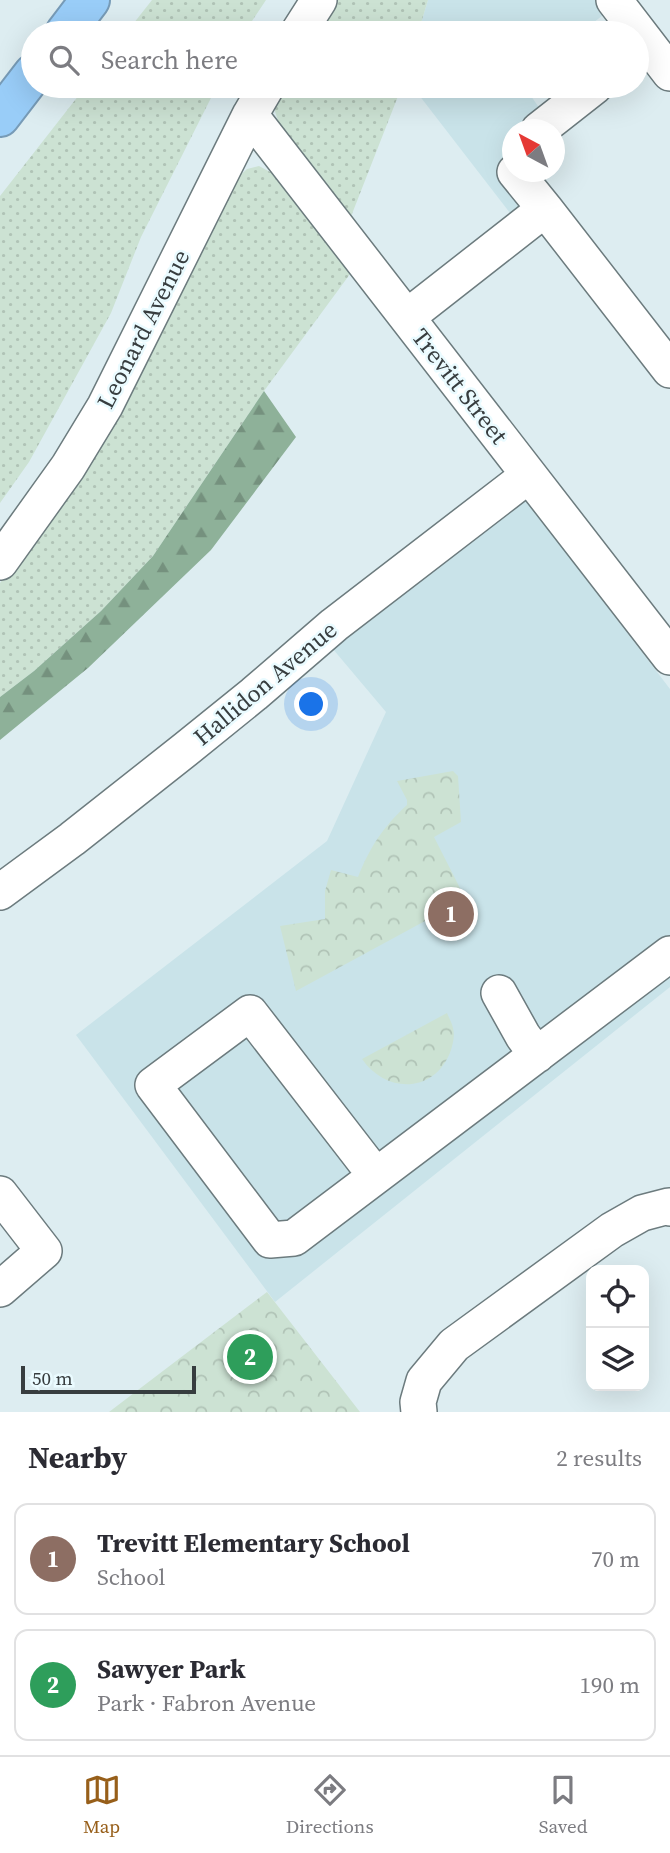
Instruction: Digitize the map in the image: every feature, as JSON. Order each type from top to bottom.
[{"type":"highway","points":[[74,21],[90,0]]},
{"type":"highway","points":[[0,117],[21,90]]},
{"type":"street","points":[[306,21],[319,0]]},
{"type":"street","points":[[614,0],[626,21]]},
{"type":"street","points":[[649,55],[670,73]]},
{"type":"street","points":[[553,119],[580,98]]},
{"type":"street","name":"Trevitt Street","points":[[259,100],[407,317],[670,657]]},
{"type":"street","name":"Leonard Avenue","points":[[0,562],[68,467],[105,406],[259,100]]},
{"type":"street","points":[[524,182],[670,370]]},
{"type":"street","points":[[407,317],[545,209]]},
{"type":"street","name":"Hallidon Avenue","points":[[0,892],[72,839],[254,694],[334,625],[529,475]]},
{"type":"street","points":[[376,1175],[250,1013],[153,1086],[270,1240],[294,1238],[670,954]]},
{"type":"street","points":[[499,993],[537,1055]]},
{"type":"street","points":[[0,1194],[44,1251],[0,1289]]},
{"type":"street","points":[[419,1412],[418,1402],[424,1381],[454,1345],[612,1230],[642,1213],[670,1207]]},
{"type":"shaded area","points":[[428,0],[612,0],[616,5],[595,21],[422,21]]},
{"type":"shaded area","points":[[421,98],[532,98],[547,119],[502,119],[502,182],[520,182],[524,231]]},
{"type":"shaded area","points":[[522,495],[670,689],[670,987],[275,1302],[76,1035],[327,841],[386,712],[327,642]]},
{"type":"green space","points":[[152,0],[266,0],[252,21],[135,21]]},
{"type":"green space","points":[[337,0],[428,0],[422,21],[324,21]]},
{"type":"green space","points":[[77,98],[211,98],[141,237],[111,313],[29,462],[0,503],[0,196]]},
{"type":"green space","points":[[277,98],[397,98],[350,219],[281,130],[273,105]]},
{"type":"green space","points":[[259,166],[272,173],[353,270],[264,391],[153,556],[101,611],[34,671],[0,697],[0,583],[63,496],[236,179],[247,169]]},
{"type":"green space","points":[[264,391],[296,437],[211,550],[88,668],[0,740],[0,697],[34,671],[101,611],[153,556]]},
{"type":"green space","points":[[453,771],[458,776],[461,822],[434,837],[463,894],[460,902],[296,991],[280,926],[325,919],[325,891],[331,870],[358,877],[378,838],[407,805],[397,781]]},
{"type":"green space","points":[[447,1013],[454,1031],[451,1050],[444,1064],[434,1075],[423,1081],[410,1084],[384,1079],[372,1071],[362,1059]]},
{"type":"green space","points":[[267,1292],[360,1412],[109,1412]]},
{"type":"place","name":"Trevitt Elementary School","points":[[451,914]]},
{"type":"place","name":"Sawyer Park","points":[[250,1357]]}]
